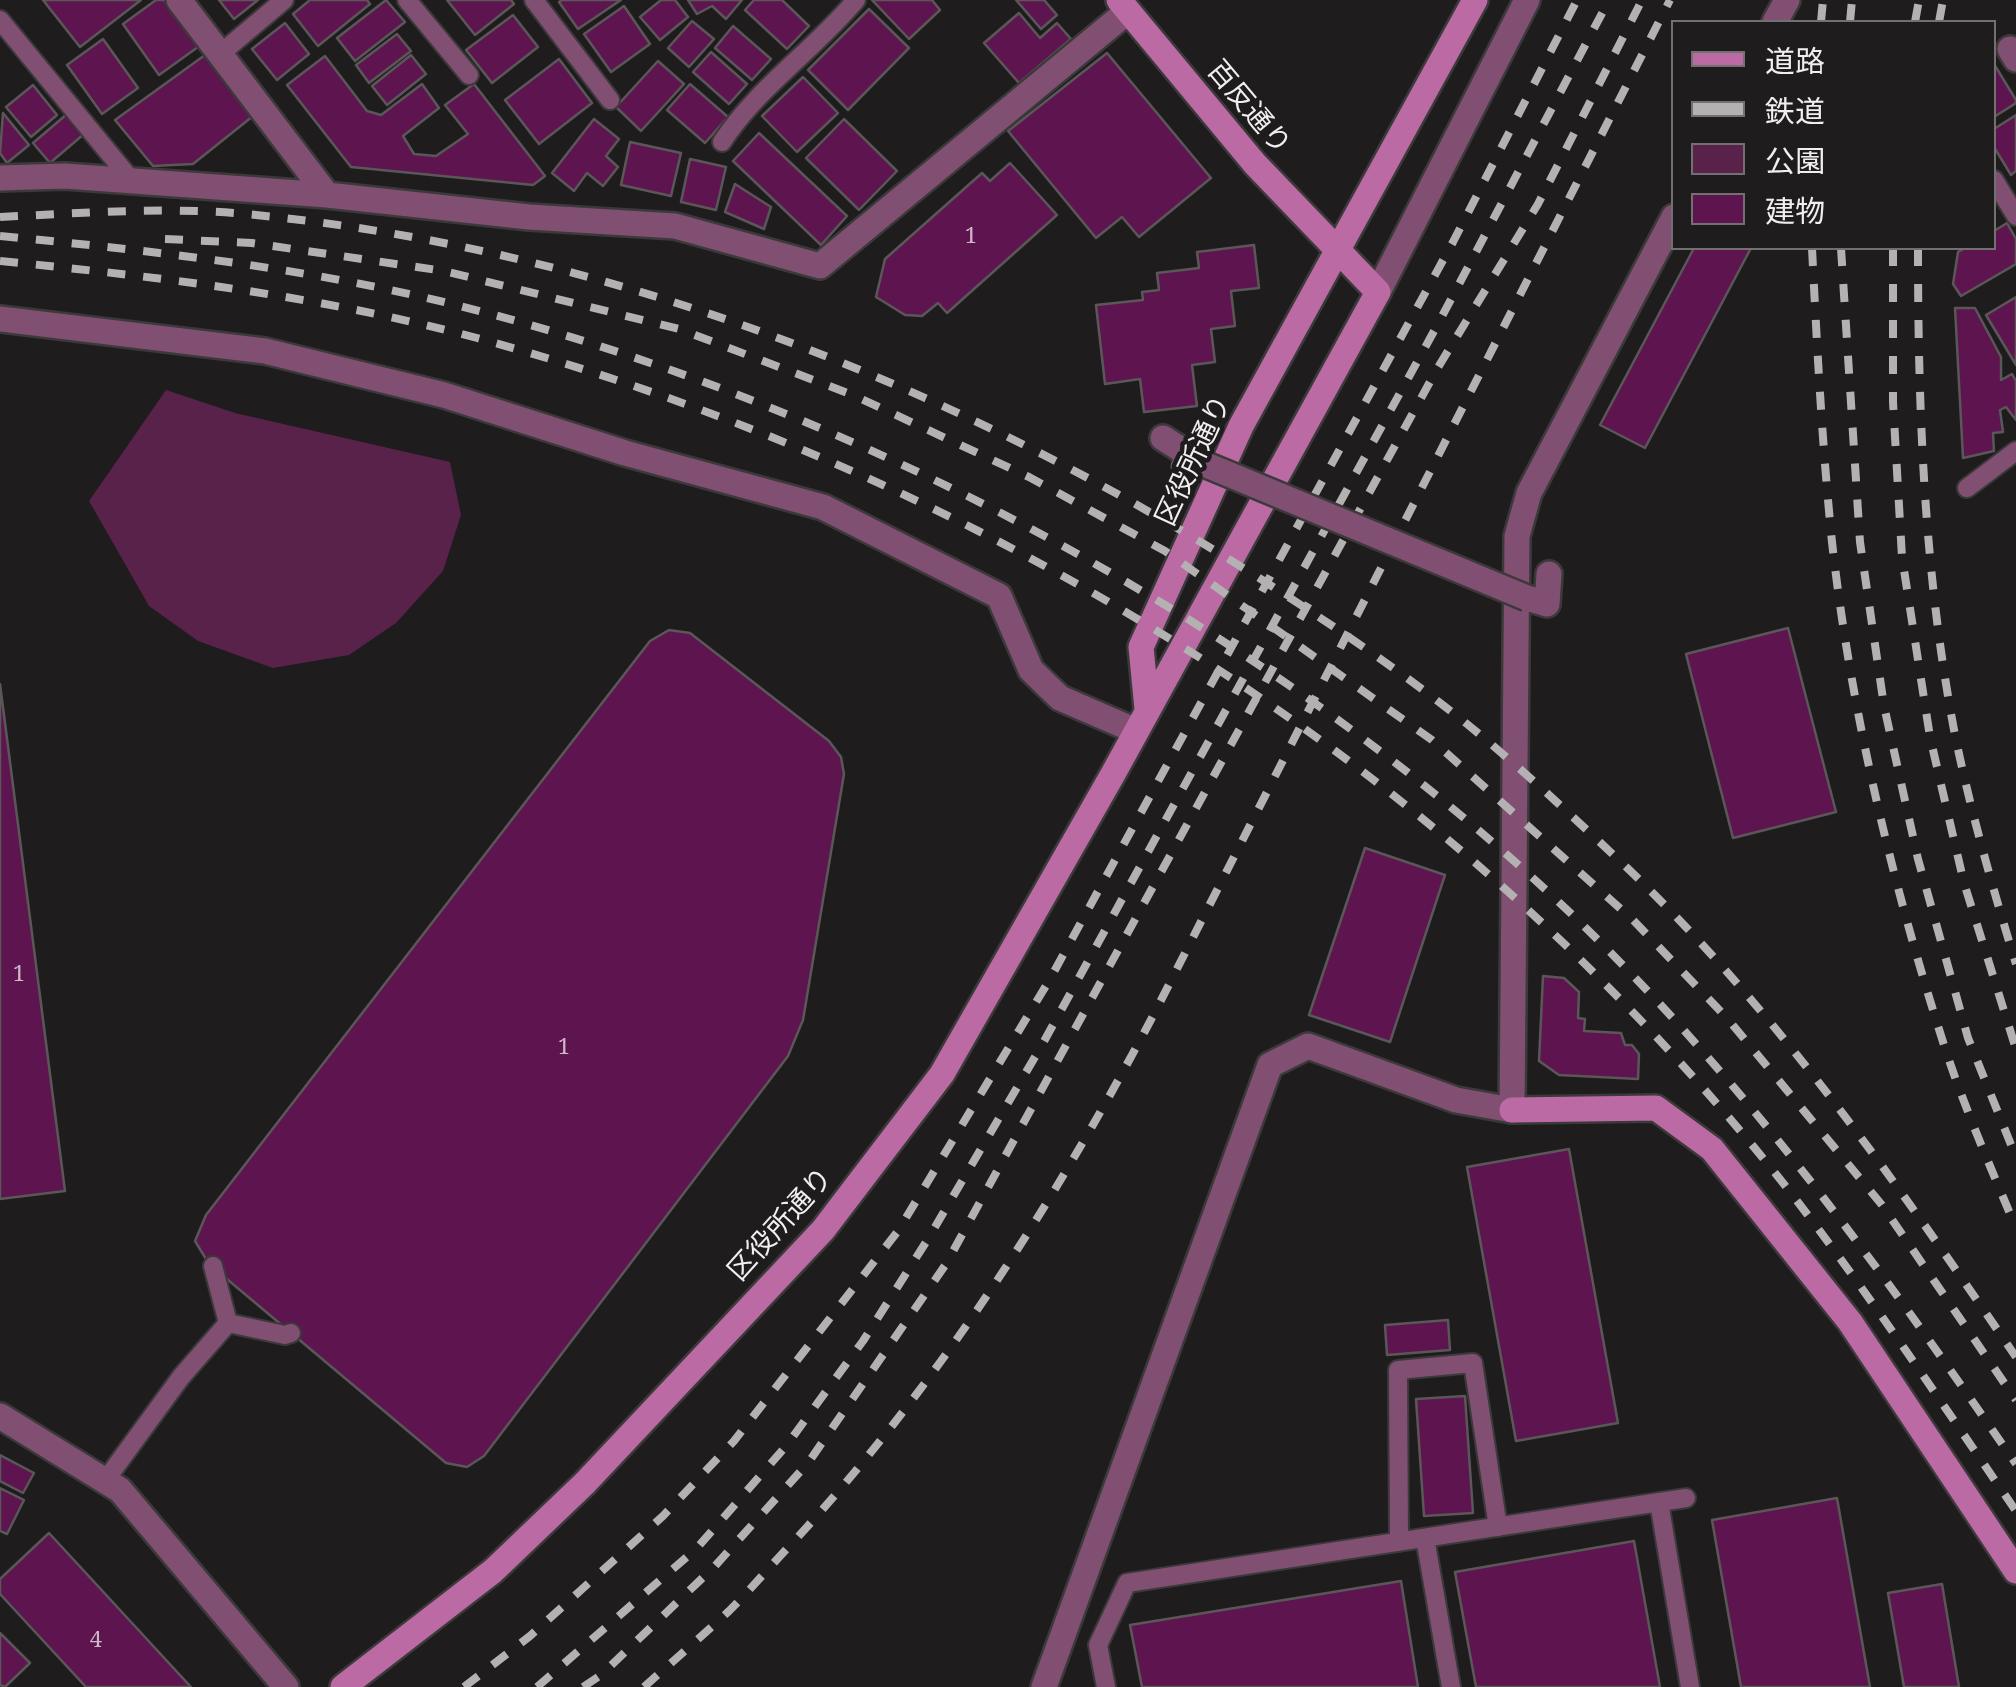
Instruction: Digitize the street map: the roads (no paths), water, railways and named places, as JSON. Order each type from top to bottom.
[{"type":"street","points":[[179,0],[327,195]]},
{"type":"street","name":"区役所通り","points":[[1142,720],[1141,647],[1242,426],[1475,0]]},
{"type":"street","points":[[1378,292],[1528,0]]},
{"type":"street","points":[[0,178],[65,176],[327,195],[528,217],[675,226],[820,266],[1124,5]]},
{"type":"street","name":"百反通り","points":[[1124,5],[1255,164],[1378,292]]},
{"type":"street","points":[[1512,1110],[1517,536],[1528,492],[1671,223]]},
{"type":"street","name":"区役所通り","points":[[344,1687],[493,1571],[666,1400],[744,1311],[823,1230],[942,1074],[1378,292]]},
{"type":"street","points":[[0,319],[265,351],[444,395],[625,453],[824,507],[1000,596],[1031,670],[1060,698],[1142,720]]},
{"type":"street","points":[[1164,438],[1194,466],[1547,604],[1548,574]]},
{"type":"street","points":[[1044,1687],[1270,1065],[1308,1046],[1456,1100],[1512,1110],[1656,1108],[1712,1149],[1850,1322],[2016,1571]]},
{"type":"street","points":[[0,1416],[120,1490],[286,1687]]},
{"type":"lane","points":[[220,54],[284,0]]},
{"type":"lane","points":[[407,0],[469,75]]},
{"type":"lane","points":[[534,0],[610,100]]},
{"type":"lane","points":[[722,142],[739,116],[856,0]]},
{"type":"lane","points":[[0,20],[132,181]]},
{"type":"lane","points":[[1996,183],[2016,216]]},
{"type":"lane","points":[[1966,488],[2016,451]]},
{"type":"lane","points":[[213,1266],[228,1323]]},
{"type":"lane","points":[[228,1323],[291,1333]]},
{"type":"lane","points":[[105,1481],[181,1377],[228,1323]]},
{"type":"lane","points":[[1399,1542],[1398,1370],[1473,1363],[1498,1526]]},
{"type":"lane","points":[[1106,1687],[1098,1645],[1128,1583],[1686,1498]]},
{"type":"lane","points":[[1659,1502],[1690,1687]]},
{"type":"lane","points":[[1425,1538],[1451,1687]]},
{"type":"railway","points":[[464,1687],[530,1636],[663,1516],[734,1441],[898,1231],[1050,979],[1453,242],[1577,0]]},
{"type":"railway","points":[[537,1687],[697,1548],[786,1446],[863,1341],[928,1239],[1042,1045],[1439,322],[1609,0]]},
{"type":"railway","points":[[583,1687],[601,1675],[715,1566],[808,1463],[946,1264],[1437,369],[1538,204],[1642,0]]},
{"type":"railway","points":[[644,1687],[729,1611],[849,1479],[947,1353],[1035,1222],[1154,1014],[1670,0]]},
{"type":"railway","points":[[1821,20],[1823,0]]},
{"type":"railway","points":[[1850,20],[1852,0]]},
{"type":"railway","points":[[1915,20],[1919,0]]},
{"type":"railway","points":[[1939,20],[1943,0]]},
{"type":"railway","points":[[0,217],[128,211],[224,212],[391,233],[524,260],[654,296],[783,340],[909,391],[1032,449],[1151,513],[1267,583],[1419,687],[1506,757],[1621,862],[1731,976],[1832,1099],[2016,1357]]},
{"type":"railway","points":[[0,236],[184,256],[366,285],[487,313],[639,359],[792,416],[943,484],[1090,561],[1232,647],[1367,742],[1494,844],[1611,953],[1722,1074],[1825,1200],[2016,1464]]},
{"type":"railway","points":[[165,239],[252,243],[444,271],[679,329],[853,395],[1029,477],[1165,551],[1432,740],[1632,919],[1727,1018],[1882,1205],[2016,1400]]},
{"type":"railway","points":[[1812,250],[1832,542],[1862,733],[1907,922],[1944,1045],[2016,1228]]},
{"type":"railway","points":[[1841,250],[1860,542],[1884,706],[1918,859],[1968,1038],[2016,1157]]},
{"type":"railway","points":[[1893,250],[1893,402],[1902,557],[1930,737],[1964,883],[2016,1049]]},
{"type":"railway","points":[[1918,250],[1922,431],[1936,614],[1961,764],[2016,964]]},
{"type":"railway","points":[[0,261],[180,281],[359,310],[477,338],[630,385],[781,441],[929,507],[1072,581],[1210,665],[1343,757],[1469,857],[1641,1021],[1720,1107],[1794,1197],[2016,1511]]}]
